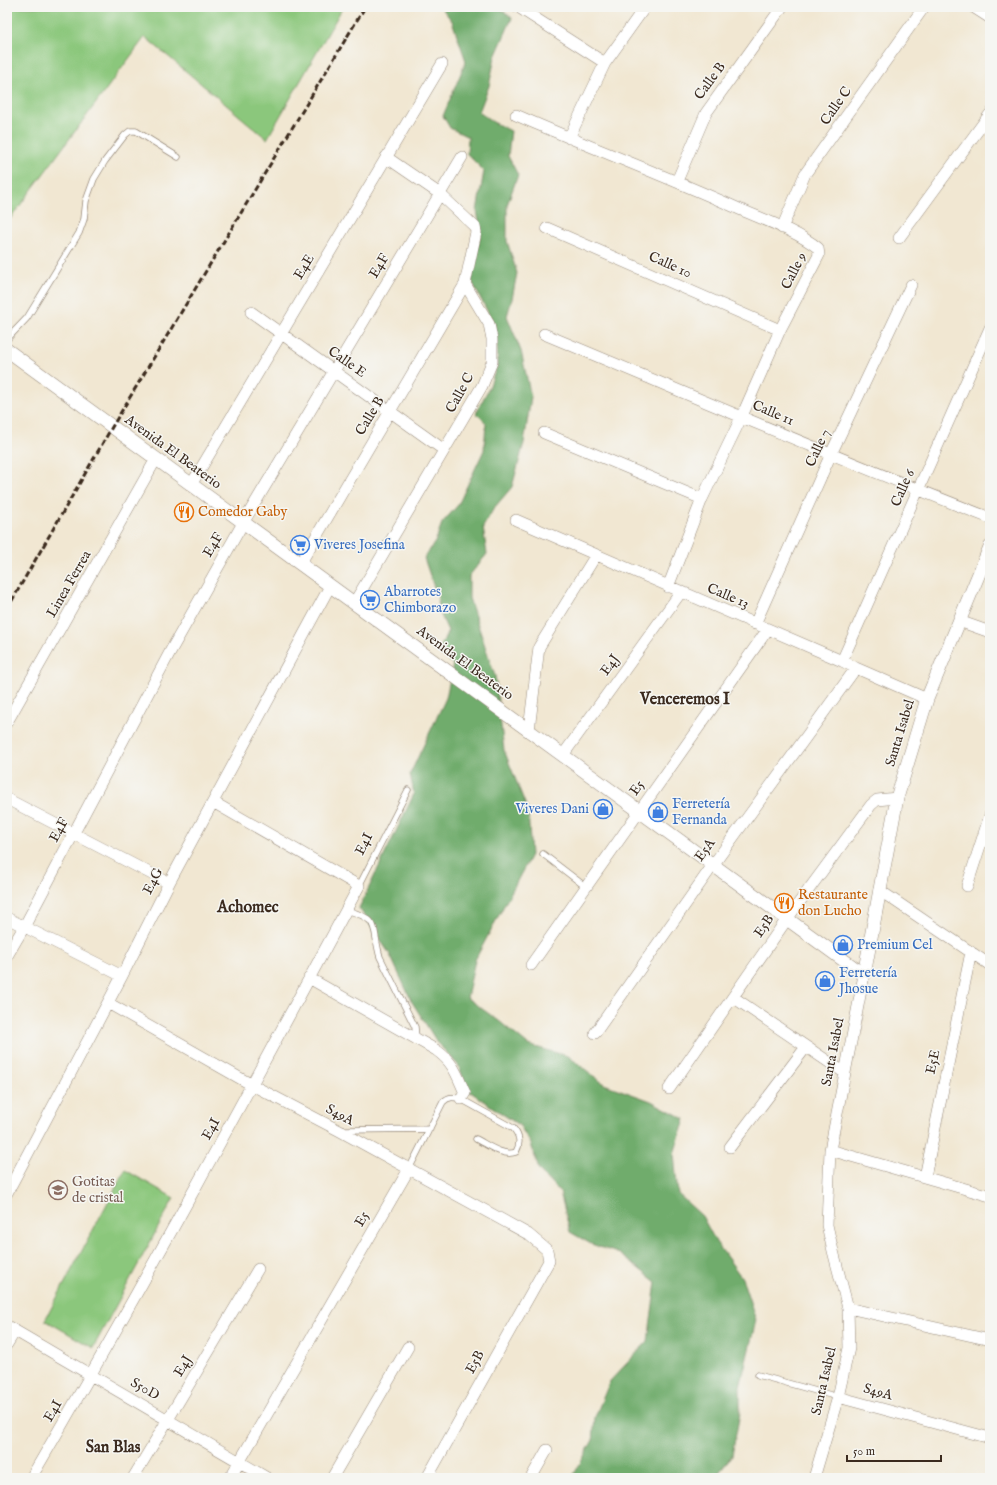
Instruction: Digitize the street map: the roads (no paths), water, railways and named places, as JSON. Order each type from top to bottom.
[{"type":"street","points":[[518,7],[605,63]]},
{"type":"street","points":[[569,138],[605,63],[645,7]]},
{"type":"street","name":"Calle B","points":[[677,181],[706,113],[782,7]]},
{"type":"street","name":"Calle C","points":[[782,228],[805,174],[924,7]]},
{"type":"street","points":[[973,7],[990,18]]},
{"type":"street","name":"E4E","points":[[191,485],[442,64]]},
{"type":"street","points":[[899,238],[990,114]]},
{"type":"street","name":"Calle 9","points":[[516,115],[677,181],[782,228],[811,242],[818,248],[819,254],[780,330],[742,416],[702,499],[668,587]]},
{"type":"street","points":[[386,157],[440,194],[475,227],[476,232],[465,284]]},
{"type":"street","name":"E4F","points":[[7,956],[74,834],[170,652],[243,523],[462,157]]},
{"type":"street","name":"Calle 10","points":[[547,228],[780,330]]},
{"type":"street","name":"Calle B","points":[[300,564],[465,284]]},
{"type":"street","name":"Calle C","points":[[354,602],[482,386],[492,362],[492,339],[489,324],[465,284]]},
{"type":"street","name":"Calle 7","points":[[755,624],[831,454],[911,286]]},
{"type":"street","name":"Calle E","points":[[251,312],[444,450]]},
{"type":"street","name":"Calle 6","points":[[842,661],[990,328]]},
{"type":"street","name":"Calle 11","points":[[544,334],[831,454],[990,518]]},
{"type":"street","name":"Avenida El Beaterio","points":[[7,350],[864,975]]},
{"type":"street","points":[[544,432],[702,499]]},
{"type":"street","name":"Linea Ferrea","points":[[7,722],[156,459]]},
{"type":"street","name":"Calle 13","points":[[516,520],[927,699]]},
{"type":"street","name":"Santa Isabel","points":[[814,1478],[838,1398],[849,1348],[848,1308],[827,1225],[830,1150],[879,890],[897,798],[927,699],[990,548]]},
{"type":"street","points":[[529,730],[539,647],[596,555]]},
{"type":"street","name":"E4G","points":[[7,1193],[108,1003],[169,883],[330,586]]},
{"type":"street","name":"E4J","points":[[563,755],[681,592]]},
{"type":"street","points":[[960,621],[990,632]]},
{"type":"street","name":"E5","points":[[531,965],[768,629]]},
{"type":"street","name":"E5A","points":[[595,1032],[713,865],[856,668]]},
{"type":"street","name":"E5B","points":[[669,1089],[787,919],[871,805],[877,800],[897,798]]},
{"type":"street","points":[[7,799],[169,883]]},
{"type":"street","points":[[213,802],[359,886]]},
{"type":"street","points":[[967,886],[990,815]]},
{"type":"street","name":"E4I","points":[[31,1478],[91,1375],[252,1085],[359,886]]},
{"type":"street","points":[[879,890],[990,965]]},
{"type":"street","points":[[7,918],[122,976]]},
{"type":"street","name":"E5E","points":[[925,1177],[971,952]]},
{"type":"street","points":[[310,978],[416,1038],[448,1058],[465,1093],[462,1099]]},
{"type":"street","points":[[733,996],[845,1073]]},
{"type":"street","name":"S49A","points":[[108,1003],[252,1085],[338,1130],[528,1234],[547,1250],[549,1261]]},
{"type":"street","points":[[730,1147],[806,1047]]},
{"type":"street","points":[[830,1150],[990,1196]]},
{"type":"street","name":"E5","points":[[230,1478],[409,1169]]},
{"type":"street","name":"E5B","points":[[427,1478],[549,1261]]},
{"type":"street","name":"E4J","points":[[133,1478],[258,1269]]},
{"type":"street","points":[[848,1308],[990,1340]]},
{"type":"street","points":[[7,1344],[11,1328]]},
{"type":"street","name":"S50D","points":[[11,1328],[267,1478]]},
{"type":"street","points":[[332,1478],[408,1347]]},
{"type":"street","name":"S49A","points":[[838,1398],[990,1438]]},
{"type":"street","points":[[531,1478],[547,1450]]},
{"type":"lane","points":[[7,339],[27,318],[79,233],[84,219],[86,201],[94,179],[125,135],[130,131],[136,131],[178,157]]},
{"type":"lane","name":"E4I","points":[[359,886],[408,790]]},
{"type":"lane","points":[[542,854],[586,887]]},
{"type":"lane","points":[[346,910],[368,918],[375,927],[376,944],[380,957],[415,1027],[416,1038]]},
{"type":"lane","name":"E5","points":[[409,1169],[443,1102],[448,1098],[454,1097],[462,1099]]},
{"type":"lane","points":[[462,1099],[512,1128],[517,1133],[520,1145],[516,1152],[511,1154],[503,1153],[476,1139]]},
{"type":"lane","points":[[338,1130],[430,1129]]},
{"type":"lane","name":"S49A","points":[[758,1375],[838,1398]]},
{"type":"railway","points":[[7,609],[112,427],[365,7]]},
{"type":"place","name":"Comedor Gaby","points":[[184,512]]},
{"type":"place","name":"Viveres Josefina","points":[[300,545]]},
{"type":"place","name":"Abarrotes Chimborazo","points":[[370,600]]},
{"type":"place","name":"Viveres Dani","points":[[603,809]]},
{"type":"place","name":"Ferretería Fernanda","points":[[658,812]]},
{"type":"place","name":"Restaurante don Lucho","points":[[784,903]]},
{"type":"place","name":"Premium Cel","points":[[843,945]]},
{"type":"place","name":"Ferretería Jhosue","points":[[825,981]]},
{"type":"place","name":"Gotitas de cristal","points":[[58,1190]]},
{"type":"district","name":"Venceremos I","points":[[685,700]]},
{"type":"district","name":"Achomec","points":[[248,908]]},
{"type":"district","name":"San Blas","points":[[113,1448]]}]
